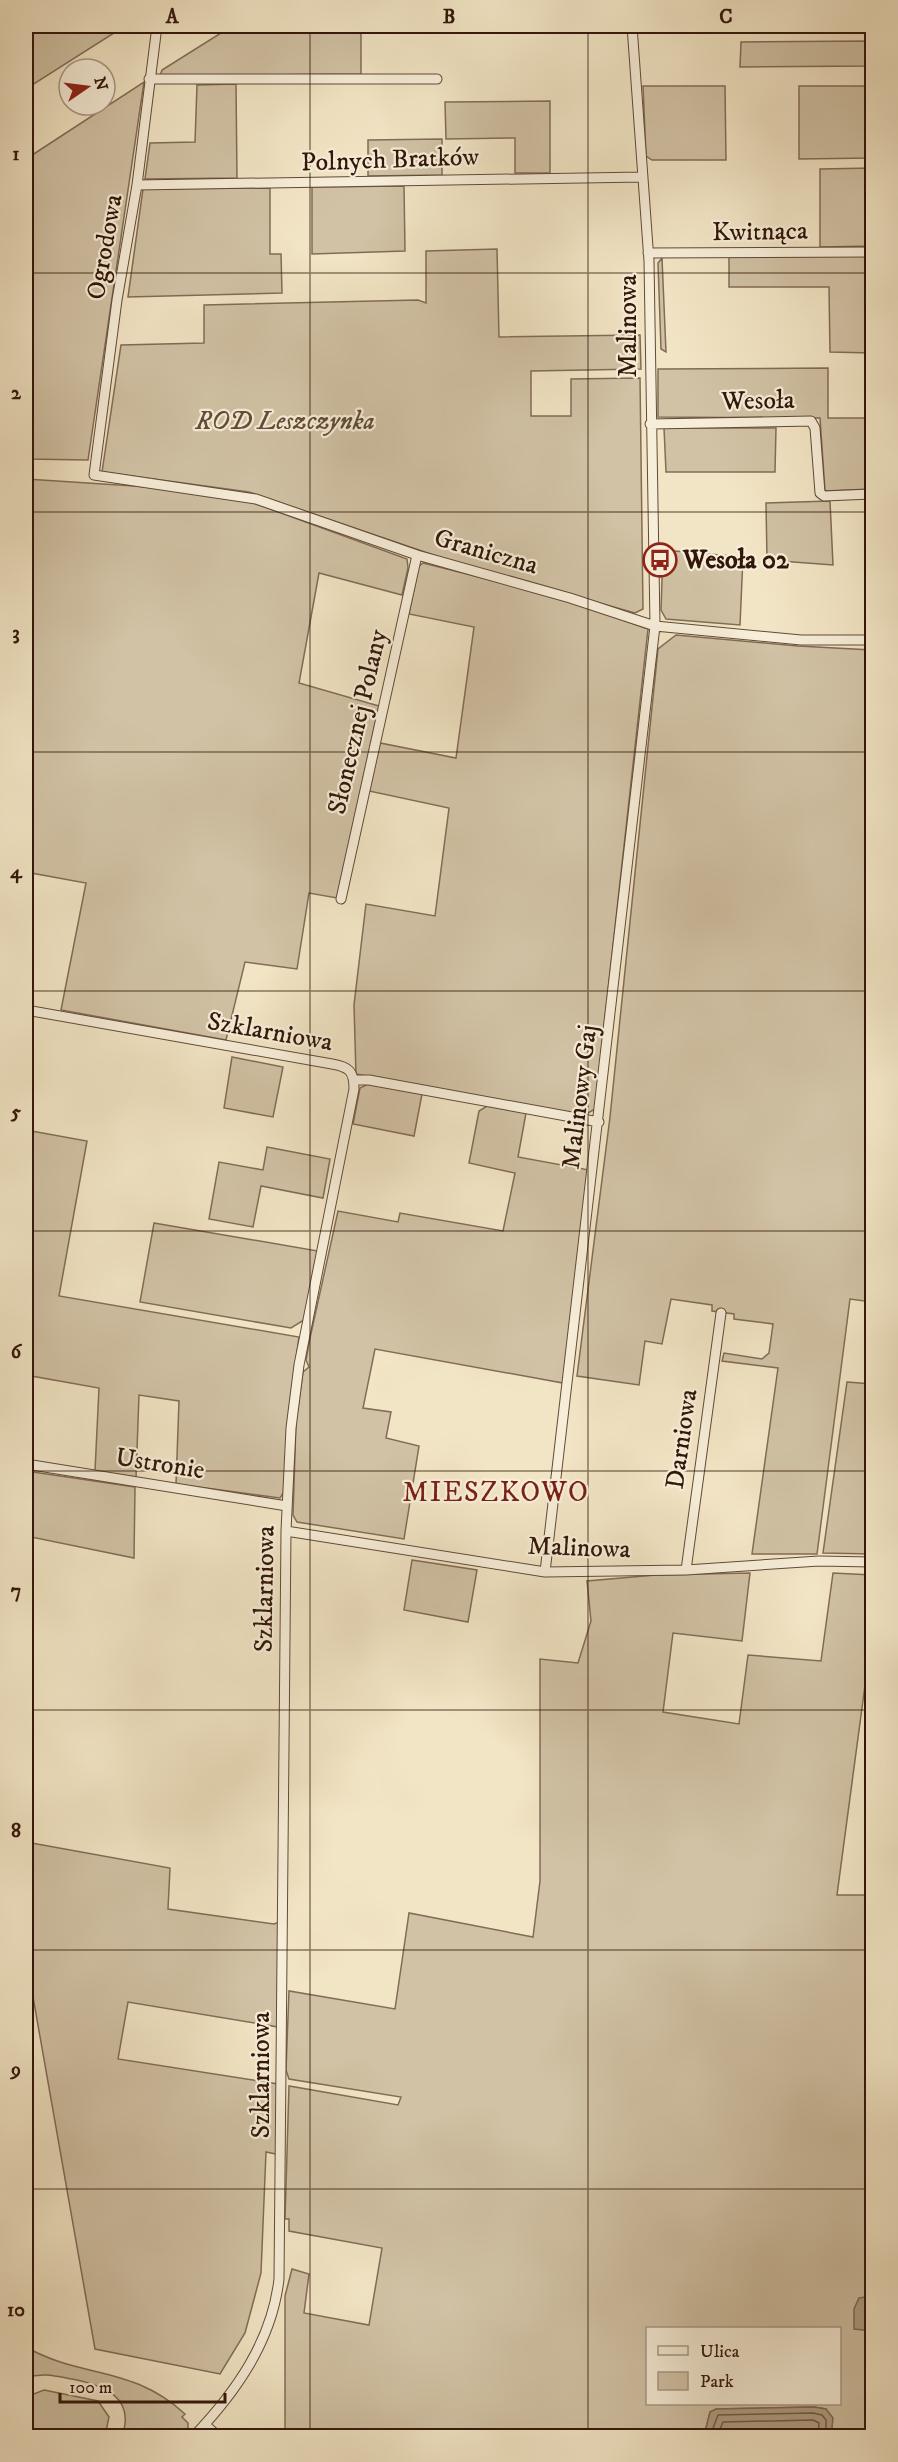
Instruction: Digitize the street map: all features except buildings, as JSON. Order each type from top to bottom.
[{"type":"street","name":"Ogrodowa","points":[[94,475],[117,300],[137,185],[157,26]]},
{"type":"street","name":"Malinowa","points":[[632,26],[648,253],[655,626]]},
{"type":"street","points":[[149,79],[437,79]]},
{"type":"street","name":"Polnych Bratków","points":[[137,185],[643,177]]},
{"type":"street","name":"Kwitnąca","points":[[648,253],[873,252]]},
{"type":"street","name":"Wesoła","points":[[650,424],[811,421],[815,428],[820,493],[824,496],[873,494]]},
{"type":"street","name":"Graniczna","points":[[94,475],[256,499],[417,555],[570,598],[655,626],[801,640],[873,640]]},
{"type":"street","name":"Słonecznej Polany","points":[[341,899],[417,555]]},
{"type":"street","name":"Malinowy Gaj","points":[[544,1572],[599,1122],[655,626]]},
{"type":"street","name":"Szklarniowa","points":[[26,1010],[332,1064],[351,1070],[354,1080],[299,1365],[292,1420],[286,1531],[277,2298],[262,2343],[244,2375],[194,2436]]},
{"type":"street","points":[[354,1080],[369,1080],[599,1122]]},
{"type":"street","name":"Darniowa","points":[[686,1570],[720,1313]]},
{"type":"street","name":"Ustronie","points":[[26,1464],[287,1506]]},
{"type":"street","name":"Malinowa","points":[[286,1531],[544,1572],[686,1570],[799,1562],[873,1562]]},
{"type":"street","points":[[205,2425],[218,2436]]},
{"type":"green space","points":[[26,26],[125,26],[76,57],[57,57],[57,69],[26,89]]},
{"type":"green space","points":[[232,26],[361,26],[361,74],[160,76],[162,70]]},
{"type":"green space","points":[[872,41],[872,66],[740,67],[741,42]]},
{"type":"green space","points":[[144,82],[88,460],[26,459],[26,159],[90,117],[117,117],[117,100]]},
{"type":"green space","points":[[236,84],[237,178],[145,179],[150,143],[195,142],[197,85]]},
{"type":"green space","points":[[643,86],[725,86],[726,160],[652,160],[646,156]]},
{"type":"green space","points":[[799,86],[872,86],[872,158],[799,159]]},
{"type":"green space","points":[[550,101],[550,173],[515,173],[515,138],[446,139],[445,102]]},
{"type":"green space","points":[[442,139],[442,175],[368,176],[368,140]]},
{"type":"green space","points":[[872,168],[872,246],[820,247],[820,169]]},
{"type":"green space","points":[[404,186],[405,251],[312,254],[312,187]]},
{"type":"green space","points":[[270,188],[270,254],[281,254],[282,293],[128,297],[143,189]]},
{"type":"green space","name":"ROD Leszczynka","points":[[497,249],[499,337],[640,335],[641,369],[531,371],[531,416],[571,416],[571,379],[640,378],[643,609],[635,613],[457,563],[249,492],[102,472],[121,345],[204,343],[204,305],[418,300],[426,303],[426,251]]},
{"type":"green space","points":[[872,256],[872,353],[830,352],[829,287],[729,287],[729,257]]},
{"type":"green space","points":[[662,258],[666,352],[661,349],[658,263]]},
{"type":"green space","points":[[828,368],[828,418],[872,418],[872,489],[825,491],[820,418],[658,417],[658,369]]},
{"type":"green space","points":[[664,428],[776,428],[775,472],[666,472]]},
{"type":"green space","points":[[26,479],[180,489],[251,502],[407,559],[408,568],[402,595],[319,573],[299,683],[379,706],[337,898],[309,893],[297,969],[245,962],[226,1040],[61,1010],[86,883],[26,872]]},
{"type":"green space","points":[[830,501],[833,565],[767,560],[766,503]]},
{"type":"green space","points":[[663,550],[743,557],[740,625],[666,619],[661,610]]},
{"type":"green space","points":[[423,563],[555,596],[648,629],[595,1109],[583,1116],[356,1074],[354,1005],[366,904],[435,916],[449,808],[369,791],[380,743],[456,758],[474,627],[409,614],[418,567]]},
{"type":"green space","points":[[676,635],[872,650],[872,1302],[850,1299],[817,1554],[752,1554],[778,1368],[722,1361],[724,1353],[762,1359],[769,1353],[773,1324],[734,1319],[734,1314],[712,1311],[712,1305],[671,1299],[662,1344],[645,1341],[639,1385],[577,1376],[610,1117],[658,649]]},
{"type":"green space","points":[[232,1057],[283,1067],[273,1117],[224,1108]]},
{"type":"green space","points":[[368,1084],[422,1094],[414,1136],[353,1124],[360,1088]]},
{"type":"green space","points":[[487,1106],[526,1113],[518,1157],[589,1170],[563,1383],[375,1349],[363,1408],[391,1412],[386,1438],[419,1446],[404,1539],[297,1522],[293,1515],[296,1422],[303,1372],[309,1367],[306,1360],[310,1338],[338,1211],[398,1222],[400,1213],[503,1231],[515,1173],[469,1163],[479,1111]]},
{"type":"green space","points":[[26,1130],[87,1141],[59,1296],[299,1337],[288,1420],[286,1489],[280,1498],[176,1484],[179,1401],[139,1395],[136,1477],[95,1471],[99,1388],[26,1375]]},
{"type":"green space","points":[[267,1147],[330,1159],[323,1198],[261,1186],[253,1227],[209,1219],[219,1162],[263,1170]]},
{"type":"green space","points":[[154,1223],[318,1251],[304,1320],[291,1328],[140,1302]]},
{"type":"green space","points":[[847,1382],[872,1384],[872,1554],[823,1553]]},
{"type":"green space","points":[[26,1471],[135,1487],[134,1558],[26,1536]]},
{"type":"green space","points":[[412,1560],[477,1570],[468,1622],[404,1610]]},
{"type":"green space","points":[[750,1573],[742,1641],[673,1633],[663,1712],[739,1724],[748,1655],[821,1661],[833,1573],[872,1575],[872,1633],[837,1895],[872,1895],[872,2436],[831,2436],[833,2431],[826,2409],[814,2407],[716,2409],[710,2412],[704,2436],[285,2436],[285,2296],[292,2269],[309,2274],[304,2313],[369,2325],[382,2248],[289,2231],[289,2219],[285,2219],[289,2086],[398,2105],[401,2097],[289,2079],[286,2070],[289,1991],[395,2009],[409,1913],[533,1937],[540,1881],[540,1659],[578,1663],[591,1621],[587,1581],[656,1575]]},
{"type":"green space","points":[[26,1842],[170,1868],[168,1909],[274,1924],[279,1922],[278,2027],[128,2002],[118,2059],[278,2084],[276,2154],[266,2152],[261,2273],[245,2333],[220,2374],[95,2349],[26,1957]]},
{"type":"green space","points":[[26,2347],[67,2364],[146,2387],[185,2414],[182,2417],[188,2423],[188,2429],[181,2436],[122,2436],[125,2423],[124,2411],[121,2402],[114,2395],[95,2385],[72,2379],[43,2375],[26,2378]]},
{"type":"green space","points":[[44,2390],[98,2401],[109,2417],[105,2436],[30,2436],[26,2432],[26,2397]]},
{"type":"water","points":[[872,2296],[872,2331],[854,2329],[854,2309],[859,2298]]},
{"type":"water","points":[[814,2407],[826,2409],[833,2418],[831,2436],[704,2436],[710,2412],[716,2409]]},
{"type":"place","name":"Wesoła 02","points":[[660,560]]},
{"type":"district","name":"MIESZKOWO","points":[[496,1492]]}]
